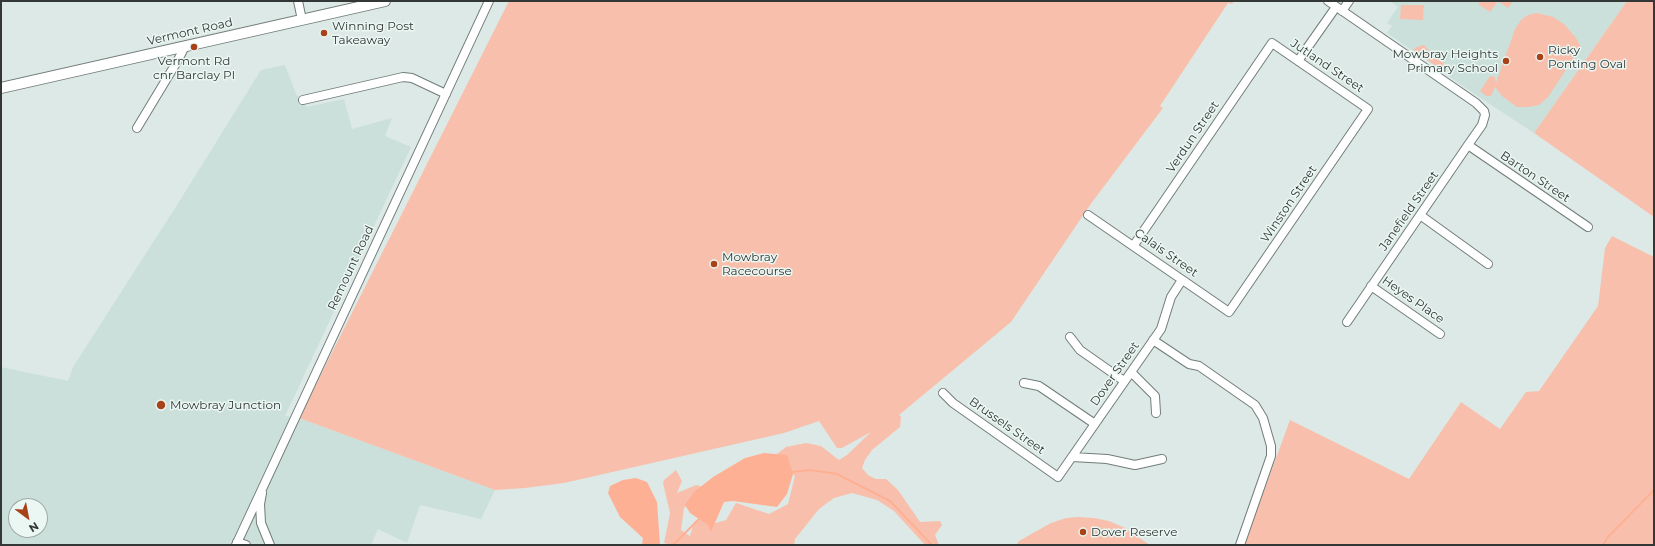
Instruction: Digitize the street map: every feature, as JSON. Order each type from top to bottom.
[{"type":"street","points":[[298,1],[302,20]]},
{"type":"street","name":"Vermont Road","points":[[1,88],[385,1]]},
{"type":"street","name":"Remount Road","points":[[237,544],[264,482],[489,1]]},
{"type":"street","points":[[1328,1],[1339,9]]},
{"type":"street","points":[[1298,60],[1339,9],[1348,1]]},
{"type":"street","name":"Janefield Street","points":[[1339,9],[1476,103],[1484,111],[1485,115],[1482,125],[1347,322]]},
{"type":"street","name":"Jutland Street","points":[[1272,43],[1368,109]]},
{"type":"street","name":"Verdun Street","points":[[1134,246],[1272,43]]},
{"type":"street","points":[[137,128],[178,60],[182,47]]},
{"type":"street","points":[[303,100],[403,76],[412,78],[446,94]]},
{"type":"street","name":"Winston Street","points":[[1229,312],[1368,109]]},
{"type":"street","name":"Barton Street","points":[[1468,145],[1588,228]]},
{"type":"street","name":"Calais Street","points":[[1088,215],[1229,312]]},
{"type":"street","points":[[1420,215],[1488,264]]},
{"type":"street","name":"Dover Street","points":[[1058,477],[1161,329],[1171,297],[1182,280]]},
{"type":"street","name":"Heyes Place","points":[[1371,286],[1440,334]]},
{"type":"street","points":[[1070,337],[1080,350],[1124,381]]},
{"type":"street","points":[[1153,340],[1190,364],[1199,366],[1255,405],[1263,418],[1271,446],[1271,456],[1240,545]]},
{"type":"street","points":[[1131,372],[1156,396],[1156,413]]},
{"type":"street","points":[[1024,383],[1040,386],[1094,424]]},
{"type":"street","name":"Brussels Street","points":[[943,393],[952,403],[1058,477]]},
{"type":"street","points":[[1072,457],[1107,459],[1135,465],[1162,459]]},
{"type":"street","points":[[264,482],[260,504],[261,523],[270,545]]},
{"type":"street","points":[[237,544],[246,545]]},
{"type":"shaded area","name":"Mowbray Racecourse","points":[[509,1],[1234,1],[1232,4],[1228,3],[1160,106],[1163,108],[1090,205],[1011,322],[899,415],[901,417],[900,427],[872,450],[865,460],[862,468],[868,475],[876,479],[886,479],[898,490],[920,522],[940,521],[942,525],[935,535],[939,545],[925,545],[894,511],[877,500],[852,493],[834,498],[819,509],[795,539],[794,545],[672,545],[664,543],[670,513],[663,483],[664,480],[676,470],[682,481],[677,493],[696,485],[704,487],[704,493],[684,508],[681,530],[690,536],[694,522],[704,519],[712,524],[726,520],[736,503],[769,514],[788,504],[795,476],[781,465],[777,454],[786,447],[806,443],[821,446],[839,460],[847,455],[871,432],[842,448],[837,448],[819,421],[784,433],[564,483],[495,490],[299,418]]},
{"type":"shaded area","name":"Mowbray Heights Primary School","points":[[1390,1],[1627,1],[1534,133],[1476,95],[1387,33],[1392,26],[1387,23],[1398,7]]},
{"type":"shaded area","points":[[1481,1],[1498,1],[1490,12],[1478,4]]},
{"type":"shaded area","points":[[1498,1],[1513,1],[1508,8]]},
{"type":"shaded area","points":[[1627,1],[1654,1],[1654,217],[1534,133]]},
{"type":"shaded area","points":[[1401,5],[1424,5],[1423,20],[1400,19]]},
{"type":"shaded area","name":"Ricky Ponting Oval","points":[[1537,13],[1553,17],[1564,24],[1576,38],[1581,47],[1548,97],[1539,105],[1517,107],[1502,96],[1495,87],[1491,96],[1486,96],[1480,91],[1490,76],[1495,77],[1496,83],[1515,29],[1521,20],[1528,15]]},
{"type":"shaded area","points":[[1424,45],[1430,52],[1438,52],[1444,64],[1443,71],[1413,50]]},
{"type":"shaded area","points":[[285,65],[296,94],[307,107],[344,99],[352,129],[392,118],[385,136],[411,147],[285,416],[299,418],[495,490],[481,519],[420,505],[407,543],[378,529],[371,545],[1,545],[1,367],[68,381],[73,367],[177,205],[261,70]]},
{"type":"shaded area","points":[[1612,236],[1654,257],[1654,545],[1244,545],[1290,420],[1409,479],[1461,402],[1500,429],[1526,392],[1539,391],[1598,306],[1605,248]]},
{"type":"shaded area","points":[[764,453],[787,455],[793,474],[787,494],[777,507],[733,501],[724,502],[711,532],[708,525],[690,513],[685,505],[694,492],[713,477],[745,458]]},
{"type":"shaded area","points":[[636,478],[647,482],[657,502],[660,545],[642,545],[643,538],[620,517],[608,493],[610,486],[623,480]]},
{"type":"shaded area","name":"Dover Reserve","points":[[1078,517],[1109,521],[1125,528],[1150,545],[1016,545],[1019,541],[1051,523],[1066,518]]},
{"type":"waterway","points":[[791,472],[811,470],[837,474],[890,501],[932,545]]},
{"type":"waterway","points":[[1603,545],[1608,537],[1654,490]]},
{"type":"waterway","points":[[673,545],[700,518]]},
{"type":"place","name":"Winning Post Takeaway","points":[[324,33]]},
{"type":"place","name":"Vermont Rd cnr Barclay Pl","points":[[194,47]]},
{"type":"place","name":"Ricky Ponting Oval","points":[[1540,57]]},
{"type":"place","name":"Mowbray Heights Primary School","points":[[1506,61]]},
{"type":"place","name":"Mowbray Racecourse","points":[[714,264]]},
{"type":"place","name":"Mowbray Junction","points":[[161,405]]},
{"type":"place","name":"Dover Reserve","points":[[1083,532]]}]
